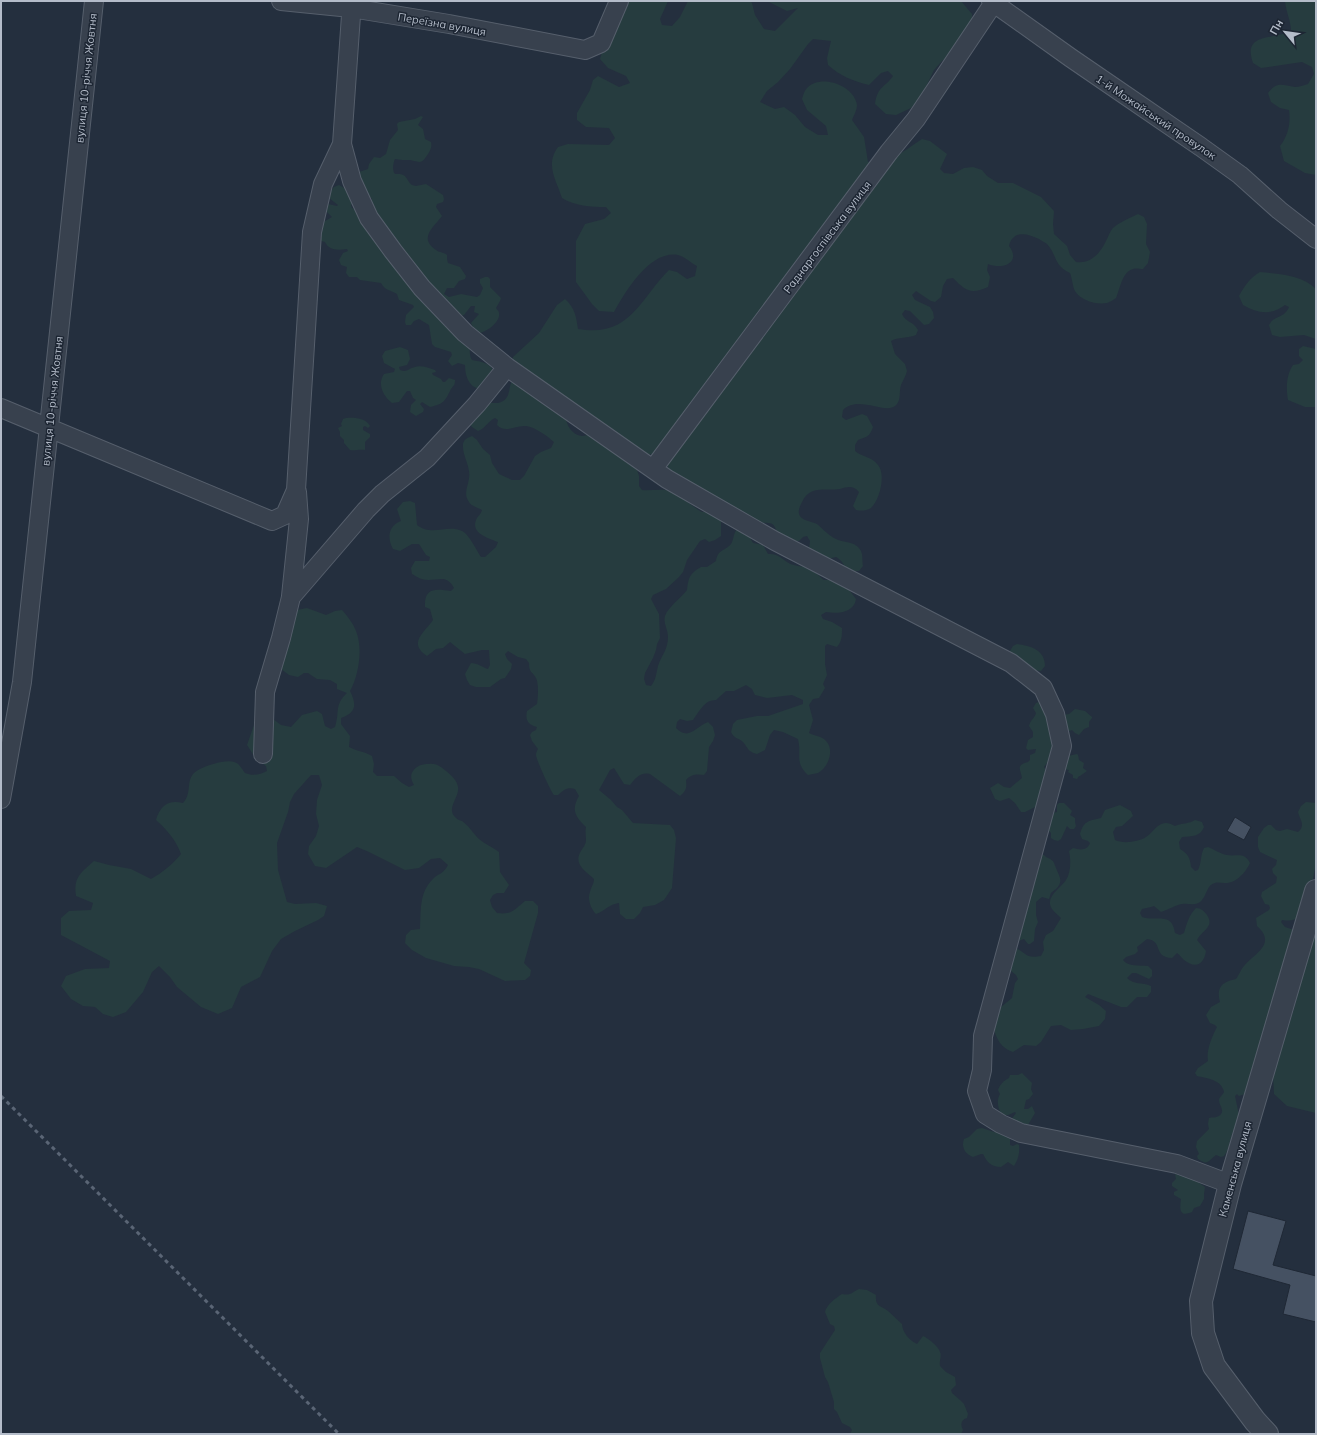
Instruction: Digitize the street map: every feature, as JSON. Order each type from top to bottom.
[{"type":"street","name":"вулиця 10-річчя Жовтня","points":[[1,799],[22,682],[94,1]]},
{"type":"street","name":"Переїзна вулиця","points":[[281,1],[351,4],[585,50],[601,43],[618,1]]},
{"type":"street","name":"1-й Можайський провулок","points":[[993,2],[1071,58],[1234,170],[1279,210],[1316,239]]},
{"type":"street","name":"Раднаргоспівська вулиця","points":[[653,469],[889,152],[916,119],[993,2]]},
{"type":"street","points":[[351,4],[342,144],[352,181],[366,212],[393,251],[422,288],[465,333],[507,367],[667,479],[774,541],[1011,663],[1043,688],[1055,714],[1062,746],[983,1036],[982,1070],[977,1091],[984,1114],[1021,1133],[1177,1164],[1230,1184]]},
{"type":"street","points":[[262,754],[265,692],[291,597],[299,518],[296,490],[312,232],[323,184],[342,144]]},
{"type":"street","points":[[291,597],[366,510],[382,494],[427,458],[507,367]]},
{"type":"street","points":[[1,408],[272,521],[285,516],[296,490]]},
{"type":"street","name":"Каменська вулиця","points":[[1268,1434],[1255,1421],[1214,1366],[1203,1334],[1201,1301],[1230,1184],[1316,892]]},
{"type":"green space","points":[[629,1],[668,1],[660,19],[662,25],[672,26],[680,17],[688,1],[750,1],[752,3],[755,15],[764,29],[775,31],[798,8],[787,11],[767,1],[961,1],[972,14],[972,25],[952,55],[942,61],[934,70],[921,97],[911,108],[896,115],[886,114],[875,104],[876,98],[880,90],[893,76],[888,71],[881,73],[869,85],[847,78],[828,65],[827,58],[831,41],[813,39],[790,69],[767,91],[760,102],[775,109],[784,107],[795,115],[805,127],[818,135],[828,135],[826,126],[807,110],[802,99],[803,95],[807,88],[820,82],[828,82],[844,87],[855,98],[857,107],[852,120],[864,137],[868,162],[878,163],[889,160],[922,139],[930,141],[947,154],[940,169],[944,173],[953,174],[964,168],[973,167],[982,170],[987,176],[998,183],[1013,183],[1041,197],[1054,211],[1054,234],[1067,246],[1070,255],[1076,262],[1087,261],[1099,253],[1112,229],[1122,222],[1138,214],[1144,217],[1147,224],[1146,244],[1150,252],[1148,263],[1143,269],[1133,269],[1129,271],[1122,281],[1116,298],[1107,303],[1094,303],[1081,297],[1074,290],[1070,273],[1058,264],[1053,252],[1047,244],[1039,239],[1025,234],[1017,235],[1011,241],[1009,246],[1013,257],[1009,264],[993,266],[988,264],[987,270],[990,277],[988,287],[977,291],[968,290],[961,286],[953,278],[947,279],[943,286],[941,297],[935,302],[916,291],[912,295],[915,300],[930,307],[934,318],[929,324],[924,325],[910,311],[905,310],[902,314],[905,319],[914,325],[918,330],[916,335],[891,341],[895,354],[905,364],[907,371],[901,385],[897,404],[893,407],[887,408],[857,404],[843,410],[842,417],[846,420],[862,414],[867,416],[873,427],[869,435],[858,440],[855,445],[855,451],[875,462],[880,469],[882,480],[877,499],[871,508],[862,511],[856,510],[853,506],[859,492],[852,487],[818,490],[809,493],[805,497],[799,510],[799,514],[802,518],[817,524],[833,538],[856,545],[859,548],[862,553],[863,566],[859,571],[847,569],[836,557],[823,560],[809,549],[810,541],[807,536],[803,537],[799,541],[787,539],[778,532],[772,524],[760,523],[670,474],[667,463],[660,455],[646,454],[512,364],[513,357],[539,333],[557,305],[565,299],[574,312],[578,329],[596,330],[610,328],[622,322],[632,314],[669,270],[677,272],[687,279],[695,276],[697,266],[683,257],[678,255],[668,255],[658,259],[649,265],[632,283],[614,312],[599,311],[576,282],[576,241],[585,224],[604,219],[611,213],[606,207],[583,206],[562,198],[553,172],[552,160],[558,147],[568,144],[609,145],[615,138],[609,128],[586,127],[577,120],[577,113],[590,90],[593,80],[598,76],[619,87],[630,83],[626,76],[608,68],[600,59],[602,52],[618,25]]},
{"type":"green space","points":[[1285,1],[1316,1],[1316,175],[1305,173],[1284,161],[1280,146],[1288,129],[1290,120],[1289,110],[1280,108],[1271,102],[1268,93],[1277,85],[1295,87],[1308,84],[1314,74],[1312,67],[1302,62],[1261,68],[1253,63],[1251,53],[1252,46],[1256,42],[1291,31]]},
{"type":"green space","points":[[421,116],[423,117],[418,125],[423,129],[425,139],[431,142],[430,151],[424,160],[420,162],[395,159],[393,169],[395,174],[404,175],[412,185],[416,186],[426,184],[443,195],[443,202],[437,204],[436,207],[442,216],[429,233],[428,241],[436,250],[445,253],[447,255],[448,263],[460,267],[466,276],[465,279],[459,281],[454,288],[447,288],[444,294],[449,297],[461,294],[477,297],[480,295],[483,288],[480,283],[480,279],[488,277],[490,279],[490,287],[501,298],[496,308],[499,312],[498,320],[492,327],[484,332],[477,333],[471,323],[479,314],[474,312],[475,306],[471,306],[464,315],[457,317],[443,297],[434,290],[434,287],[432,286],[432,313],[469,341],[472,360],[487,364],[494,371],[479,389],[475,388],[468,380],[465,365],[458,363],[452,366],[448,361],[452,355],[451,352],[435,347],[432,344],[429,325],[419,319],[414,321],[411,325],[406,325],[406,315],[414,307],[413,305],[399,300],[397,294],[386,289],[381,283],[360,280],[357,277],[349,277],[346,273],[347,267],[341,265],[339,260],[343,253],[348,251],[347,249],[337,250],[331,248],[325,242],[321,241],[320,238],[320,224],[332,217],[325,210],[328,204],[338,205],[329,198],[330,192],[334,187],[339,185],[346,189],[354,201],[351,205],[354,209],[358,204],[371,203],[372,199],[362,191],[359,172],[368,169],[369,164],[374,157],[380,158],[386,154],[390,140],[398,130],[397,124],[399,122],[415,119]]},
{"type":"green space","points":[[1260,272],[1297,278],[1310,284],[1316,289],[1316,339],[1304,335],[1280,337],[1272,335],[1269,325],[1287,311],[1289,307],[1285,305],[1274,311],[1264,312],[1254,310],[1243,305],[1239,296],[1243,288]]},
{"type":"green space","points":[[1303,346],[1316,349],[1316,407],[1305,407],[1288,400],[1287,387],[1289,373],[1293,365],[1299,364],[1303,360],[1299,356],[1299,349]]},
{"type":"green space","points":[[400,347],[408,350],[410,359],[407,365],[399,367],[400,370],[404,371],[417,366],[425,367],[435,370],[436,372],[432,373],[433,375],[441,379],[443,382],[449,378],[455,380],[454,385],[444,401],[438,405],[430,407],[422,402],[420,404],[424,409],[423,412],[416,416],[410,412],[411,405],[416,400],[413,398],[410,391],[407,391],[399,402],[392,403],[386,397],[381,386],[384,374],[394,372],[395,369],[384,363],[382,356],[385,351]]},
{"type":"green space","points":[[513,380],[566,414],[568,425],[572,431],[582,436],[592,433],[637,470],[639,476],[639,486],[642,490],[670,491],[702,512],[710,512],[721,519],[721,536],[709,542],[705,539],[700,541],[687,560],[683,572],[679,577],[666,589],[653,595],[651,599],[659,614],[660,638],[653,658],[645,673],[644,679],[646,685],[651,686],[654,681],[659,662],[667,646],[668,634],[665,624],[665,616],[687,590],[689,579],[694,571],[701,567],[707,567],[716,561],[718,554],[731,544],[737,529],[747,533],[753,543],[763,545],[768,554],[777,555],[790,564],[809,568],[824,580],[836,580],[843,582],[856,599],[855,604],[849,610],[835,613],[826,612],[821,615],[823,619],[842,628],[840,643],[837,647],[827,644],[825,646],[825,664],[827,675],[823,684],[825,688],[819,698],[813,699],[809,705],[813,720],[809,733],[824,739],[829,745],[830,749],[829,758],[822,771],[808,775],[801,766],[798,739],[783,732],[774,730],[770,735],[765,750],[757,754],[750,751],[741,740],[734,736],[731,732],[733,724],[737,720],[757,716],[768,716],[803,704],[803,700],[792,695],[767,698],[755,695],[752,689],[746,685],[734,691],[726,691],[716,700],[708,702],[693,720],[687,721],[680,719],[677,722],[676,728],[681,732],[688,733],[708,722],[713,727],[715,735],[709,747],[707,771],[704,775],[694,775],[688,778],[686,780],[686,789],[680,796],[650,774],[641,775],[630,785],[624,784],[614,768],[610,770],[599,790],[622,810],[633,823],[670,825],[674,830],[676,838],[672,888],[664,900],[655,905],[643,907],[634,919],[626,919],[620,914],[619,903],[612,905],[596,914],[591,907],[589,895],[594,879],[581,867],[578,860],[586,840],[586,827],[575,813],[575,805],[579,796],[575,789],[572,788],[566,789],[558,795],[554,795],[538,763],[536,752],[538,749],[532,741],[530,735],[536,730],[537,727],[528,722],[526,717],[527,711],[537,704],[538,691],[537,681],[530,670],[529,663],[526,659],[518,657],[508,651],[505,654],[507,659],[512,664],[511,669],[505,678],[501,679],[490,687],[476,687],[470,685],[465,674],[471,663],[488,669],[490,665],[489,650],[465,654],[450,642],[443,648],[436,649],[427,656],[421,651],[418,647],[418,642],[422,633],[433,620],[430,609],[425,607],[425,600],[427,596],[432,591],[451,591],[454,588],[449,581],[443,579],[426,580],[412,574],[411,568],[415,561],[429,561],[430,557],[426,555],[419,544],[412,544],[400,551],[393,549],[389,537],[393,526],[401,521],[397,509],[403,502],[410,501],[415,503],[417,525],[428,530],[456,529],[462,531],[470,539],[481,557],[485,557],[496,547],[498,542],[489,539],[477,531],[475,523],[482,510],[473,506],[466,496],[469,469],[463,448],[464,441],[472,436],[477,440],[483,449],[490,455],[492,463],[499,474],[512,480],[520,480],[524,476],[535,456],[551,448],[554,442],[541,432],[530,427],[522,426],[507,429],[500,428],[497,425],[498,420],[495,418],[478,431],[472,427],[467,420],[485,401],[498,403],[504,401],[508,395]]},
{"type":"green space","points":[[356,418],[366,421],[370,426],[368,428],[365,426],[363,427],[363,430],[370,434],[370,437],[365,442],[365,450],[350,450],[344,443],[338,428],[342,426],[341,424],[343,419]]},
{"type":"green space","points":[[307,608],[326,615],[342,610],[356,631],[360,653],[356,677],[350,691],[354,700],[354,708],[350,714],[341,718],[341,724],[350,736],[349,747],[372,756],[374,764],[373,772],[377,776],[394,776],[409,787],[414,785],[411,774],[416,767],[420,765],[434,764],[452,776],[458,787],[457,795],[452,807],[453,814],[479,839],[499,852],[500,872],[509,885],[504,893],[497,893],[493,895],[490,900],[492,907],[497,913],[506,913],[512,911],[525,901],[533,901],[538,906],[538,913],[524,963],[531,970],[530,976],[525,980],[505,981],[479,969],[454,966],[426,958],[412,950],[405,943],[406,935],[411,930],[420,929],[423,897],[428,885],[434,878],[444,871],[448,865],[440,858],[431,859],[419,868],[405,870],[357,847],[326,868],[315,866],[308,854],[309,846],[316,836],[319,826],[316,814],[317,800],[322,785],[319,775],[311,775],[294,794],[290,802],[277,843],[278,870],[287,902],[295,904],[316,903],[327,906],[324,916],[281,939],[272,951],[260,977],[241,987],[232,1008],[218,1014],[201,1007],[177,987],[159,966],[152,972],[143,992],[126,1012],[113,1017],[103,1014],[95,1007],[83,1006],[71,999],[61,986],[66,976],[85,969],[109,968],[110,961],[61,935],[61,918],[69,911],[91,910],[93,903],[76,896],[75,890],[77,880],[82,872],[94,861],[131,869],[151,879],[171,865],[181,854],[177,844],[156,820],[162,807],[173,802],[183,803],[187,796],[191,777],[196,771],[206,766],[230,761],[240,766],[245,773],[250,775],[256,775],[267,771],[266,766],[256,759],[247,745],[258,718],[273,719],[281,725],[291,727],[302,715],[317,711],[322,714],[325,726],[331,729],[335,727],[340,701],[347,693],[337,689],[337,684],[330,680],[317,679],[308,673],[304,673],[298,677],[289,675],[281,669],[292,611]]},
{"type":"green space","points":[[1017,644],[1032,648],[1043,656],[1045,666],[1041,671],[1032,670],[1010,653],[1013,646]]},
{"type":"green space","points":[[1042,701],[1055,739],[1050,765],[1047,763],[1044,767],[1047,772],[1046,784],[1040,791],[1039,805],[1025,812],[1021,812],[1015,803],[1009,798],[1000,801],[995,799],[990,788],[998,783],[1004,787],[1010,788],[1022,778],[1020,766],[1030,760],[1030,755],[1035,753],[1036,749],[1028,750],[1026,748],[1028,740],[1033,737],[1033,732],[1029,726],[1036,713],[1033,708],[1036,703]]},
{"type":"green space","points":[[1075,709],[1085,711],[1092,717],[1089,722],[1089,727],[1084,729],[1079,735],[1072,730],[1067,732],[1063,715],[1069,714]]},
{"type":"green space","points":[[1077,754],[1079,760],[1084,763],[1083,768],[1087,771],[1077,779],[1073,778],[1073,775],[1068,772],[1069,770],[1064,769],[1068,756]]},
{"type":"green space","points":[[1306,802],[1316,803],[1316,863],[1313,879],[1305,893],[1300,916],[1294,920],[1282,920],[1281,922],[1285,927],[1294,930],[1245,1094],[1239,1096],[1237,1094],[1235,1096],[1239,1115],[1239,1131],[1233,1132],[1224,1156],[1221,1157],[1216,1155],[1208,1162],[1204,1162],[1198,1159],[1197,1156],[1199,1154],[1196,1147],[1197,1141],[1209,1129],[1209,1118],[1218,1117],[1221,1114],[1222,1110],[1219,1100],[1224,1092],[1223,1088],[1217,1082],[1197,1076],[1195,1073],[1198,1068],[1208,1061],[1211,1039],[1217,1027],[1210,1023],[1206,1015],[1211,1007],[1220,1002],[1219,992],[1221,986],[1236,979],[1243,967],[1265,943],[1263,932],[1257,926],[1256,918],[1270,908],[1269,905],[1265,904],[1261,896],[1262,892],[1276,883],[1277,877],[1273,873],[1272,869],[1276,865],[1277,860],[1260,852],[1258,847],[1258,837],[1268,825],[1271,825],[1276,830],[1280,831],[1287,829],[1298,832],[1302,827],[1302,822],[1298,812],[1301,806]]},
{"type":"green space","points":[[1059,803],[1064,803],[1072,811],[1070,815],[1075,818],[1076,826],[1074,829],[1070,829],[1067,826],[1061,839],[1058,841],[1051,838],[1051,833],[1048,830],[1051,823],[1048,818],[1053,813],[1057,812],[1057,805]]},
{"type":"green space","points":[[1120,805],[1131,811],[1133,816],[1122,826],[1116,827],[1113,832],[1115,840],[1126,842],[1143,839],[1162,824],[1166,823],[1175,826],[1195,820],[1202,822],[1204,827],[1200,833],[1182,837],[1179,842],[1180,849],[1188,856],[1191,867],[1195,871],[1198,870],[1204,848],[1208,847],[1219,853],[1243,856],[1248,859],[1250,863],[1243,874],[1233,882],[1212,884],[1202,900],[1198,903],[1179,905],[1161,912],[1154,906],[1142,909],[1140,913],[1142,917],[1163,919],[1171,922],[1175,933],[1180,935],[1184,933],[1188,919],[1196,908],[1202,910],[1207,915],[1210,923],[1197,940],[1206,951],[1201,962],[1195,965],[1188,963],[1177,953],[1172,958],[1166,957],[1162,955],[1152,940],[1147,939],[1137,947],[1138,951],[1135,954],[1126,957],[1123,960],[1131,965],[1148,966],[1152,970],[1152,976],[1149,979],[1136,973],[1132,973],[1127,978],[1135,983],[1151,986],[1151,992],[1147,997],[1137,997],[1127,1007],[1121,1007],[1088,994],[1085,997],[1106,1011],[1105,1019],[1099,1026],[1071,1030],[1061,1025],[1051,1026],[1041,1042],[1036,1046],[1024,1045],[1013,1052],[1008,1050],[999,1041],[992,1023],[1001,1007],[1012,998],[1015,983],[1018,979],[1016,975],[1006,967],[1014,947],[1032,957],[1041,956],[1044,950],[1043,942],[1046,935],[1053,931],[1061,918],[1052,909],[1050,901],[1054,893],[1068,877],[1070,866],[1069,851],[1073,848],[1085,849],[1089,846],[1090,843],[1082,839],[1080,834],[1083,826],[1090,821],[1101,818],[1105,810]]},
{"type":"green space","points":[[1039,854],[1044,855],[1053,861],[1060,883],[1051,893],[1049,899],[1042,897],[1036,902],[1036,915],[1038,922],[1035,929],[1034,941],[1028,944],[1024,939],[1018,941]]},
{"type":"green space","points":[[1316,918],[1316,1113],[1287,1106],[1274,1094],[1273,1073],[1294,1009]]},
{"type":"green space","points":[[1022,1073],[1032,1083],[1031,1089],[1033,1094],[1026,1100],[1024,1109],[1028,1109],[1032,1106],[1035,1113],[1028,1125],[1024,1126],[1011,1120],[1016,1113],[1015,1112],[1008,1115],[1002,1115],[998,1102],[1000,1094],[998,1090],[1002,1083],[1009,1078],[1010,1075],[1018,1075]]},
{"type":"green space","points":[[982,1128],[994,1132],[1007,1133],[1010,1139],[1010,1145],[1019,1145],[1017,1161],[1014,1166],[1008,1162],[1001,1167],[995,1166],[988,1162],[983,1154],[973,1157],[966,1152],[963,1147],[964,1139],[969,1137],[977,1129]]},
{"type":"green space","points":[[1183,1173],[1205,1187],[1204,1199],[1200,1206],[1194,1208],[1192,1212],[1184,1214],[1181,1211],[1181,1199],[1174,1195],[1174,1192],[1178,1190],[1172,1186],[1172,1183],[1176,1179],[1175,1174],[1182,1176]]},
{"type":"green space","points":[[859,1289],[867,1290],[876,1295],[877,1304],[888,1311],[902,1324],[905,1333],[912,1341],[917,1344],[923,1336],[938,1348],[941,1354],[940,1366],[946,1372],[955,1377],[956,1385],[951,1390],[952,1393],[964,1404],[968,1414],[967,1418],[962,1422],[963,1430],[961,1434],[850,1434],[852,1430],[850,1427],[842,1423],[834,1409],[834,1402],[820,1358],[820,1353],[835,1330],[834,1326],[830,1324],[825,1312],[830,1304],[842,1294],[849,1294]]},
{"type":"building","points":[[1235,817],[1251,827],[1244,840],[1227,831]]},
{"type":"building","points":[[1248,1211],[1286,1221],[1273,1265],[1316,1276],[1316,1322],[1283,1314],[1290,1285],[1233,1269]]},
{"type":"railway","points":[[1,1096],[339,1434]]}]
